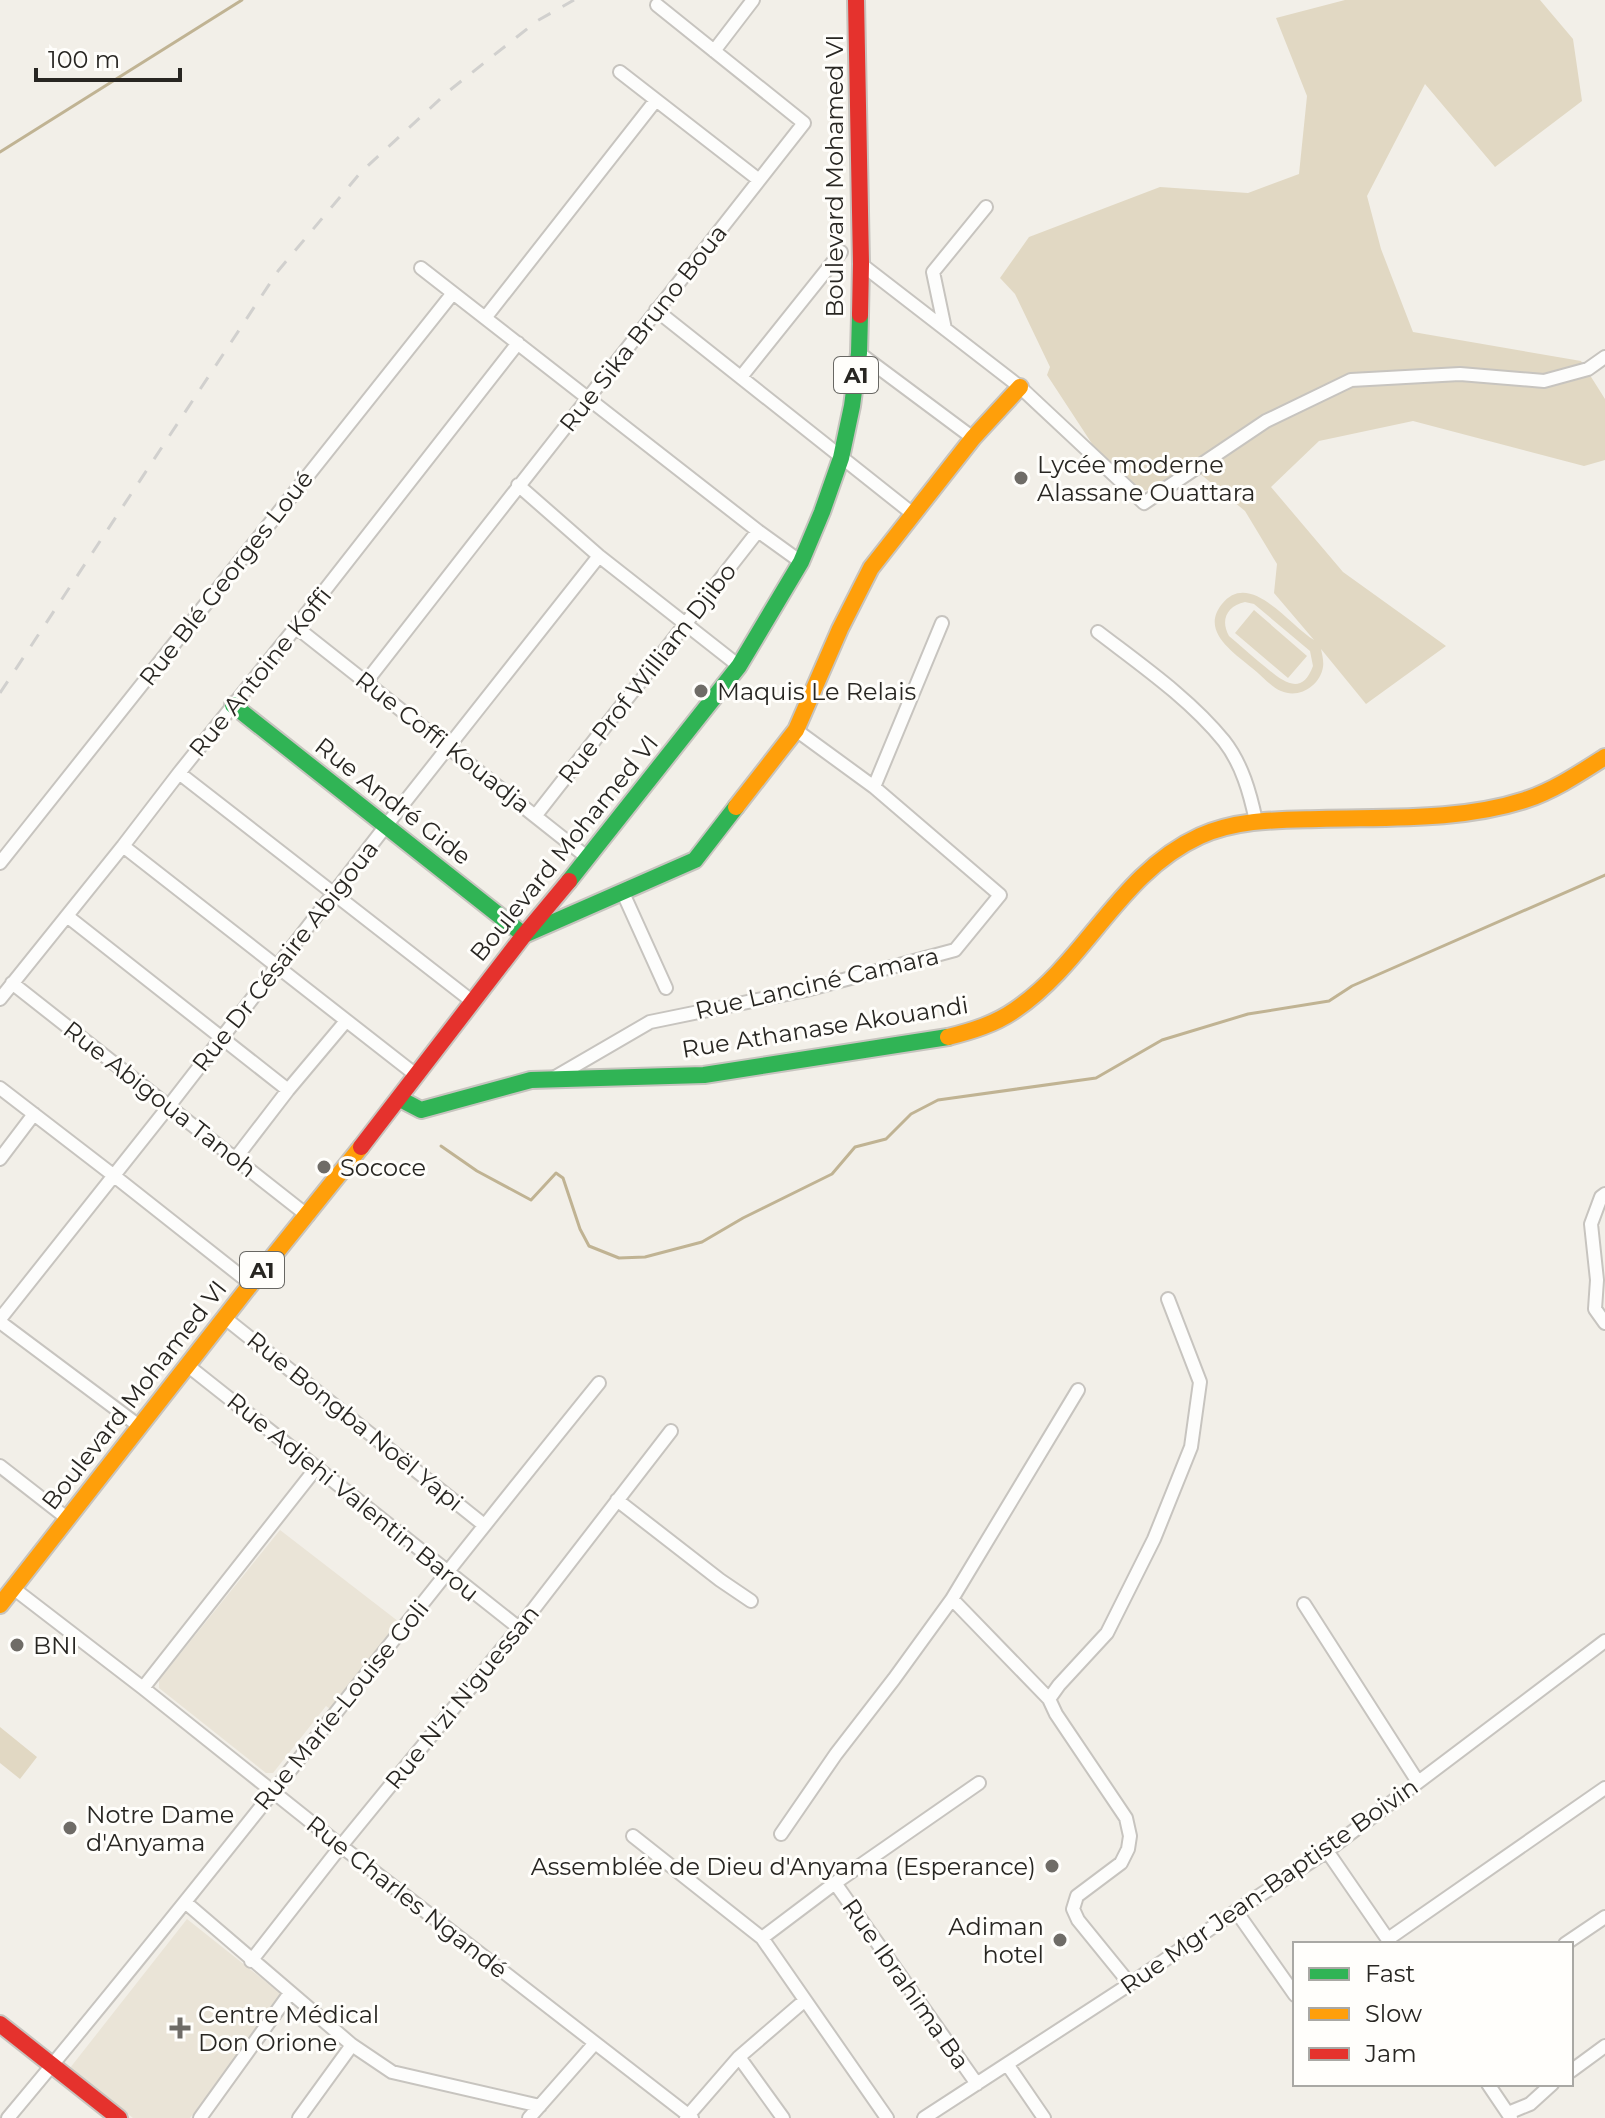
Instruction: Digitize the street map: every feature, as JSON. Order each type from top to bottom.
[{"type":"street","points":[[714,51],[753,0]]},
{"type":"street","name":"Boulevard Mohamed VI","points":[[0,1605],[400,1099],[524,935],[739,666],[801,562],[841,458],[859,353],[861,264],[856,0]]},
{"type":"street","name":"Rue Sika Bruno Boua","points":[[366,682],[804,123],[657,5]]},
{"type":"street","points":[[620,72],[759,180]]},
{"type":"street","points":[[485,318],[656,100]]},
{"type":"street","points":[[945,329],[933,272],[986,207]]},
{"type":"street","points":[[741,377],[841,252]]},
{"type":"street","points":[[861,264],[1020,387],[1144,503],[1266,421],[1351,380],[1460,374],[1544,381],[1588,369],[1604,358]]},
{"type":"street","points":[[421,268],[801,562]]},
{"type":"street","name":"Rue Blé Georges Loué","points":[[0,863],[453,293]]},
{"type":"street","points":[[656,310],[913,514]]},
{"type":"street","name":"Rue Antoine Koffi","points":[[0,999],[518,343]]},
{"type":"street","points":[[859,353],[973,438]]},
{"type":"street","points":[[524,935],[695,860],[796,730],[840,629],[871,568],[973,438],[1020,387]]},
{"type":"street","points":[[518,485],[599,556],[739,666]]},
{"type":"street","name":"Rue Prof William Djibo","points":[[536,815],[758,531]]},
{"type":"street","name":"Rue Dr Césaire Abigoua","points":[[0,1320],[599,556]]},
{"type":"street","points":[[874,787],[942,623]]},
{"type":"street","name":"Rue Coffi Kouadja","points":[[296,627],[588,858]]},
{"type":"street","points":[[1098,632],[1162,681],[1225,742],[1250,791],[1256,821]]},
{"type":"street","name":"Rue André Gide","points":[[233,705],[524,935]]},
{"type":"street","name":"Rue Lanciné Camara","points":[[552,1079],[650,1022],[806,990],[955,950],[1000,895],[874,787],[796,730]]},
{"type":"street","name":"Rue Athanase Akouandi","points":[[400,1099],[421,1110],[520,1083],[552,1079],[704,1075],[971,1031],[995,1022],[1020,1006],[1048,982],[1125,892],[1151,867],[1176,848],[1203,834],[1256,821],[1420,815],[1498,807],[1549,789],[1605,757]]},
{"type":"street","points":[[179,773],[473,1002]]},
{"type":"street","points":[[123,846],[416,1075]]},
{"type":"street","points":[[623,893],[666,988]]},
{"type":"street","points":[[67,916],[288,1090]]},
{"type":"street","name":"Rue Abigoua Tanoh","points":[[12,983],[308,1216]]},
{"type":"street","points":[[235,1159],[346,1021]]},
{"type":"street","points":[[0,1088],[251,1284]]},
{"type":"street","points":[[0,1159],[34,1114]]},
{"type":"street","points":[[1605,1194],[1591,1224],[1597,1280],[1595,1309],[1605,1323]]},
{"type":"street","points":[[1049,1699],[1107,1633],[1154,1539],[1191,1447],[1200,1382],[1168,1299]]},
{"type":"street","name":"Rue Bongba Noël Yapi","points":[[225,1318],[484,1525]]},
{"type":"street","points":[[0,1320],[139,1426]]},
{"type":"street","name":"Rue Adjehi Valentin Barou","points":[[187,1365],[519,1628]]},
{"type":"street","name":"Rue Marie-Louise Goli","points":[[8,2118],[356,1690],[599,1383]]},
{"type":"street","points":[[781,1834],[836,1754],[952,1599],[1078,1390]]},
{"type":"street","name":"Rue N'zi N'guessan","points":[[251,1961],[519,1628],[671,1431]]},
{"type":"street","points":[[0,1466],[68,1519]]},
{"type":"street","points":[[143,1688],[317,1467]]},
{"type":"street","points":[[617,1500],[751,1601]]},
{"type":"street","name":"Rue Charles Ngandé","points":[[13,1588],[689,2117]]},
{"type":"street","points":[[952,1599],[1049,1699],[1126,1818],[1130,1836],[1121,1863],[1077,1896],[1073,1909],[1078,1920],[1130,1984]]},
{"type":"street","points":[[1304,1604],[1418,1782]]},
{"type":"street","name":"Rue Mgr Jean-Baptiste Boivin","points":[[924,2118],[1327,1851],[1605,1641]]},
{"type":"street","points":[[762,1938],[979,1783]]},
{"type":"street","points":[[1327,1851],[1390,1942],[1605,1788]]},
{"type":"street","points":[[633,1836],[762,1938],[887,2118]]},
{"type":"street","name":"Rue Ibrahima Ba","points":[[835,1883],[977,2084]]},
{"type":"street","points":[[185,1902],[352,2045],[392,2072],[540,2106]]},
{"type":"street","points":[[1236,1911],[1293,1992]]},
{"type":"street","points":[[1568,1942],[1605,1917]]},
{"type":"street","points":[[200,2118],[290,1993]]},
{"type":"street","points":[[689,2117],[739,2057],[804,2001]]},
{"type":"street","points":[[2,2028],[119,2118]]},
{"type":"street","points":[[529,2118],[595,2043]]},
{"type":"street","points":[[299,2118],[352,2045]]},
{"type":"street","points":[[1573,2070],[1605,2046]]},
{"type":"street","points":[[739,2057],[783,2118]]},
{"type":"street","points":[[1007,2064],[1044,2118]]},
{"type":"street","points":[[1489,2086],[1509,2115],[1530,2104],[1550,2086]]},
{"type":"shaded area","points":[[1345,0],[1540,0],[1573,39],[1582,101],[1495,167],[1425,84],[1367,196],[1381,249],[1413,332],[1581,361],[1605,399],[1605,460],[1584,466],[1413,421],[1319,441],[1271,487],[1343,572],[1446,646],[1366,704],[1321,649],[1323,667],[1318,680],[1308,689],[1288,693],[1269,683],[1222,640],[1217,632],[1216,614],[1233,595],[1245,593],[1270,604],[1314,640],[1274,593],[1277,564],[1245,511],[1192,467],[1150,490],[1138,491],[1102,459],[1047,375],[1050,367],[1015,294],[1000,278],[1029,237],[1160,187],[1248,193],[1299,174],[1307,96],[1276,18]],"holes":[[[1245,602],[1254,604],[1310,651],[1313,666],[1308,677],[1301,682],[1295,684],[1280,678],[1229,636],[1225,619],[1230,610]]]},
{"type":"shaded area","points":[[1254,610],[1307,656],[1288,678],[1235,633]]},
{"type":"shaded area","points":[[280,1530],[403,1625],[334,1712],[326,1706],[273,1773],[266,1773],[159,1688],[159,1680]]},
{"type":"shaded area","points":[[0,1727],[37,1757],[20,1779],[0,1763]]},
{"type":"shaded area","name":"Centre Médical Don Orione","points":[[187,1919],[285,1997],[190,2118],[133,2118],[70,2068]]},
{"type":"waterway","points":[[0,152],[242,0]]},
{"type":"waterway","points":[[441,1146],[477,1171],[531,1200],[556,1173],[563,1178],[589,1246],[619,1258],[645,1257],[702,1242],[832,1174],[855,1147],[886,1139],[911,1114],[938,1100],[1096,1078],[1162,1040],[1248,1014],[1329,1001],[1352,986],[1605,875]]},
{"type":"railway","points":[[0,693],[278,271],[361,172],[450,90],[537,21],[574,0]]},
{"type":"traffic: fast","points":[[569,881],[739,666],[801,562],[841,458],[852,406],[860,315]]},
{"type":"traffic: fast","points":[[233,705],[524,935],[695,860],[736,807]]},
{"type":"traffic: fast","points":[[400,1099],[421,1110],[531,1080],[704,1075],[948,1037]]},
{"type":"traffic: slow","points":[[736,807],[796,730],[840,629],[871,568],[973,438],[1020,387]]},
{"type":"traffic: slow","points":[[948,1037],[974,1030],[1015,1010],[1063,967],[1147,872],[1172,852],[1214,830],[1259,822],[1423,817],[1475,812],[1546,792],[1605,757]]},
{"type":"traffic: slow","points":[[0,1605],[361,1147]]},
{"type":"traffic: jam","points":[[856,0],[860,315]]},
{"type":"traffic: jam","points":[[361,1147],[569,881]]},
{"type":"traffic: jam","points":[[0,2024],[119,2118]]},
{"type":"place","name":"Lycée moderne Alassane Ouattara","points":[[1021,478]]},
{"type":"place","name":"Maquis Le Relais","points":[[701,691]]},
{"type":"place","name":"Sococe","points":[[324,1167]]},
{"type":"place","name":"BNI","points":[[17,1645]]},
{"type":"place","name":"Notre Dame d'Anyama","points":[[70,1828]]},
{"type":"place","name":"Assemblée de Dieu d'Anyama (Esperance)","points":[[1052,1866]]},
{"type":"place","name":"Adiman hotel","points":[[1060,1940]]},
{"type":"place","name":"Centre Médical Don Orione","points":[[180,2028]]}]
